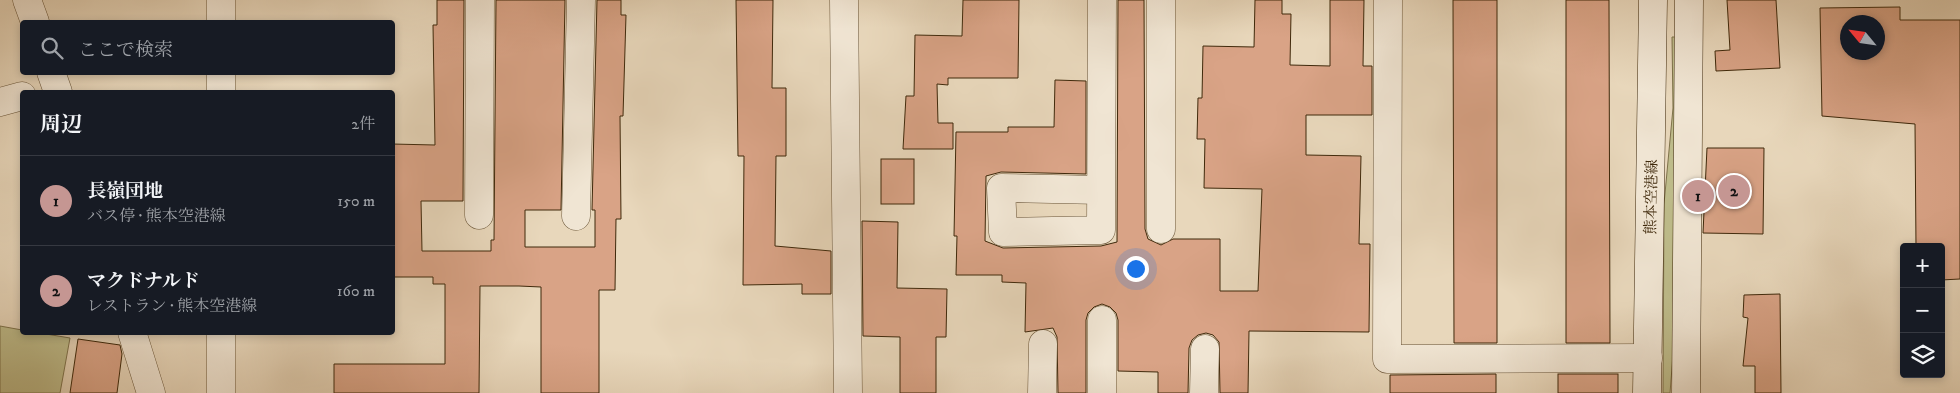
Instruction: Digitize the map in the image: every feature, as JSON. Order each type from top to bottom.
[{"type":"street","points":[[27,0],[34,20]]},
{"type":"street","points":[[221,0],[221,20]]},
{"type":"street","points":[[479,214],[480,0]]},
{"type":"street","points":[[576,216],[581,0]]},
{"type":"street","points":[[844,0],[848,393]]},
{"type":"street","points":[[1101,190],[1102,0]]},
{"type":"street","points":[[1161,0],[1161,228]]},
{"type":"street","points":[[1388,0],[1387,359],[1648,358]]},
{"type":"street","name":"熊本空港線","points":[[1647,393],[1653,0]]},
{"type":"street","points":[[1686,393],[1689,0]]},
{"type":"street","points":[[221,75],[221,90]]},
{"type":"street","points":[[0,102],[20,97]]},
{"type":"street","points":[[1102,320],[1102,393]]},
{"type":"street","points":[[133,335],[150,393]]},
{"type":"street","points":[[221,335],[221,393]]},
{"type":"street","points":[[1042,393],[1043,344]]},
{"type":"street","points":[[1204,393],[1205,349]]},
{"type":"shaded area","points":[[1672,37],[1677,37],[1674,342],[1670,393],[1663,393],[1664,204],[1673,108]]},
{"type":"shaded area","points":[[0,326],[20,330],[20,335],[52,335],[70,338],[60,393],[0,393]]},
{"type":"building","points":[[437,0],[464,0],[463,201],[421,201],[422,251],[491,251],[491,240],[494,240],[496,0],[565,0],[561,210],[525,210],[525,247],[595,247],[595,210],[592,210],[597,0],[621,0],[621,15],[626,15],[623,116],[620,116],[621,219],[616,219],[615,290],[599,290],[599,393],[541,393],[541,287],[480,286],[479,393],[334,393],[334,364],[445,364],[445,284],[433,284],[433,277],[395,277],[395,144],[435,145],[433,25],[437,25]]},
{"type":"building","points":[[736,0],[773,0],[772,88],[786,88],[786,156],[776,156],[775,246],[831,251],[831,294],[802,294],[802,284],[743,285],[744,156],[738,156]]},
{"type":"building","points":[[963,0],[1019,0],[1018,78],[948,78],[948,85],[937,84],[938,123],[953,123],[953,149],[903,149],[906,96],[914,96],[915,35],[962,36]]},
{"type":"building","points":[[1118,0],[1144,0],[1145,229],[1148,239],[1161,245],[1173,239],[1220,239],[1220,291],[1258,291],[1262,189],[1204,188],[1205,139],[1197,139],[1198,98],[1202,98],[1203,46],[1254,47],[1255,0],[1282,0],[1282,14],[1291,14],[1290,65],[1330,66],[1330,0],[1364,0],[1363,66],[1372,66],[1372,115],[1306,115],[1306,155],[1361,156],[1359,244],[1370,244],[1369,332],[1249,331],[1248,393],[1220,393],[1219,342],[1213,335],[1206,333],[1198,335],[1192,340],[1189,348],[1188,393],[1158,393],[1158,372],[1118,371],[1118,320],[1116,313],[1110,307],[1102,304],[1094,307],[1088,313],[1086,320],[1086,393],[1058,393],[1057,337],[1053,328],[1025,332],[1026,283],[1002,282],[1002,275],[956,275],[957,236],[954,236],[956,132],[1008,132],[1008,127],[1054,127],[1055,80],[1086,81],[1086,174],[1001,172],[986,176],[985,241],[1003,248],[1101,246],[1117,242]]},
{"type":"building","points":[[1453,0],[1497,0],[1497,343],[1454,343]]},
{"type":"building","points":[[1566,0],[1609,0],[1610,343],[1566,343]]},
{"type":"building","points":[[1727,0],[1776,0],[1780,68],[1716,71],[1715,51],[1730,50]]},
{"type":"building","points":[[1900,7],[1900,20],[1960,20],[1960,279],[1945,280],[1945,243],[1916,243],[1915,124],[1822,116],[1820,8]]},
{"type":"building","points":[[1707,148],[1764,148],[1763,234],[1703,233]]},
{"type":"building","points":[[881,159],[914,159],[914,204],[881,204]]},
{"type":"building","points":[[862,221],[898,222],[897,288],[947,289],[946,337],[936,337],[936,393],[900,393],[900,337],[863,336]]},
{"type":"building","points":[[1780,294],[1781,393],[1755,393],[1755,366],[1743,366],[1748,318],[1743,317],[1744,295]]},
{"type":"building","points":[[78,339],[120,345],[122,354],[117,393],[70,393]]},
{"type":"building","points":[[1496,374],[1496,393],[1390,393],[1390,375]]},
{"type":"building","points":[[1558,374],[1618,374],[1618,393],[1558,393]]},
{"type":"place","name":"マクドナルド","points":[[1734,191]]},
{"type":"place","name":"長嶺団地","points":[[1698,196]]}]
